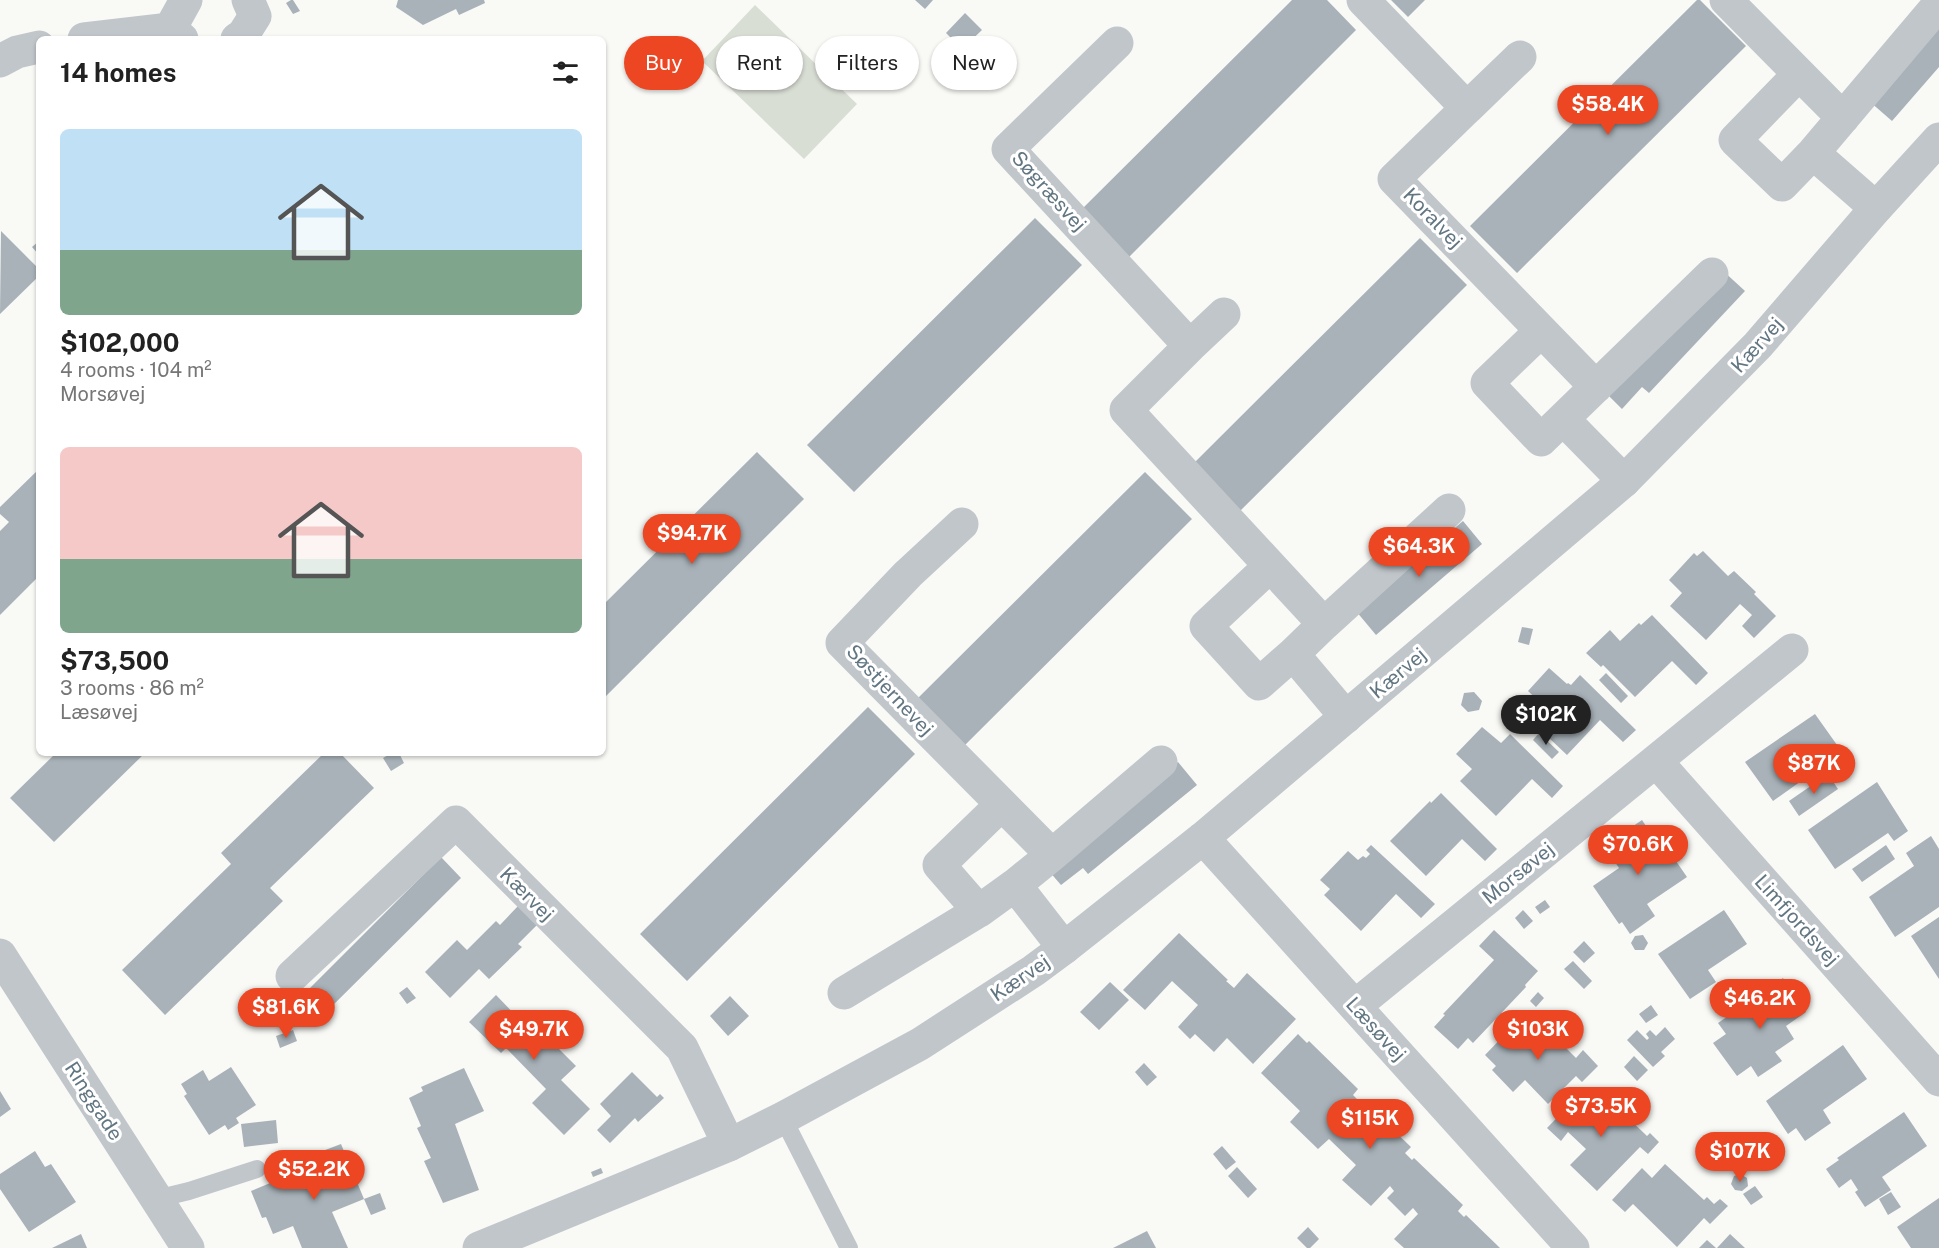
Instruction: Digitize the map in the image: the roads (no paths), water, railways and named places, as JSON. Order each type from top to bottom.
[{"type":"street","points":[[139,36],[176,34],[186,0]]},
{"type":"street","points":[[242,36],[255,16],[248,0]]},
{"type":"street","points":[[1363,0],[1467,108]]},
{"type":"street","points":[[1726,0],[1843,118]]},
{"type":"street","points":[[1799,74],[1735,140],[1782,184],[1813,153],[1939,4]]},
{"type":"street","name":"Søgræsvej","points":[[1117,43],[1008,149],[1190,346]]},
{"type":"street","points":[[0,61],[17,51],[36,48]]},
{"type":"street","name":"Koralvej","points":[[1520,57],[1394,179],[1596,387]]},
{"type":"street","name":"Kærvej","points":[[478,1248],[729,1145],[783,1118],[920,1044],[1033,971],[1064,948],[1203,838],[1624,481],[1758,345],[1939,139]]},
{"type":"street","points":[[1813,153],[1876,208]]},
{"type":"street","points":[[1541,331],[1487,383],[1541,440],[1712,274]]},
{"type":"street","points":[[1224,314],[1126,410],[1324,624]]},
{"type":"street","points":[[1563,419],[1624,481]]},
{"type":"street","points":[[1269,567],[1206,626],[1259,684],[1449,510]]},
{"type":"street","name":"Søstjernevej","points":[[962,525],[908,574],[842,643],[1052,855]]},
{"type":"street","name":"Morsøvej","points":[[1355,1006],[1792,650]]},
{"type":"street","points":[[1293,654],[1347,717]]},
{"type":"street","name":"Limfjordsvej","points":[[1656,761],[1939,1080]]},
{"type":"street","points":[[844,993],[980,911],[1052,855],[1161,762]]},
{"type":"street","points":[[980,911],[939,865],[1001,805]]},
{"type":"street","name":"Kærvej","points":[[292,976],[456,822],[682,1048],[729,1145]]},
{"type":"street","name":"Læsøvej","points":[[1203,838],[1573,1248]]},
{"type":"street","points":[[1015,885],[1064,948]]},
{"type":"street","name":"Ringgade","points":[[0,955],[188,1248]]},
{"type":"lane","points":[[783,1118],[849,1248]]},
{"type":"lane","points":[[156,1199],[257,1169]]}]
